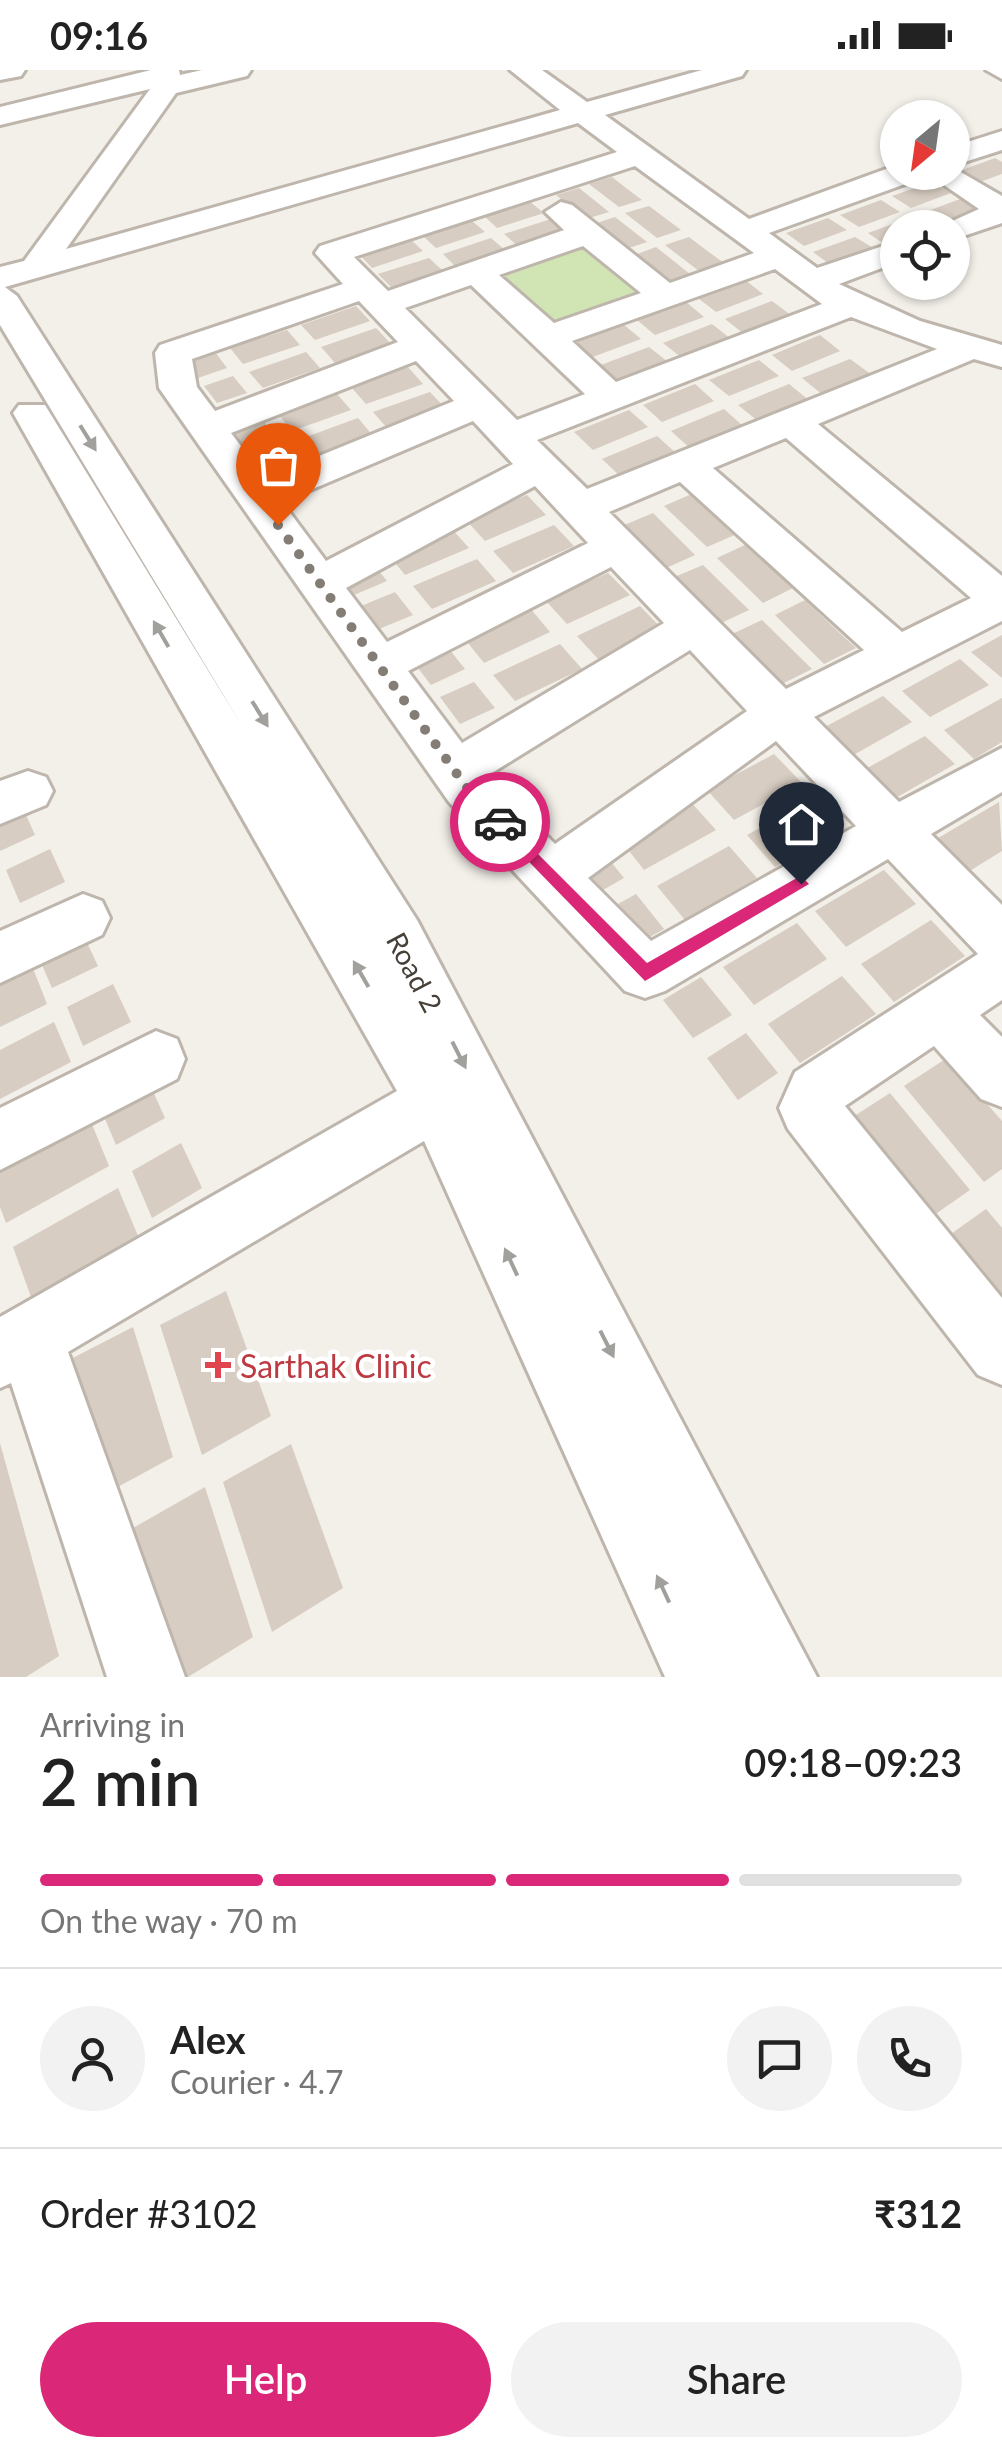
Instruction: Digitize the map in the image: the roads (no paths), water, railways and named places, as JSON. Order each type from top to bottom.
[{"type":"street","points":[[0,72],[10,70]]},
{"type":"street","points":[[0,116],[166,78],[237,70]]},
{"type":"street","points":[[524,70],[814,282],[907,329],[986,352]]},
{"type":"street","points":[[0,278],[18,282],[732,70]]},
{"type":"street","points":[[18,282],[166,78]]},
{"type":"street","points":[[970,151],[1002,140]]},
{"type":"street","points":[[641,154],[332,253],[426,344],[1002,942]]},
{"type":"street","points":[[745,231],[880,182]]},
{"type":"street","points":[[534,190],[666,296]]},
{"type":"street","points":[[969,190],[1002,211]]},
{"type":"street","points":[[970,223],[1002,211]]},
{"type":"street","points":[[588,233],[476,272],[377,295],[173,353],[178,388],[455,771],[645,973],[1002,768]]},
{"type":"street","points":[[548,337],[779,256]]},
{"type":"street","points":[[814,282],[880,258]]},
{"type":"street","points":[[476,272],[610,398]]},
{"type":"street","name":"Road 2","points":[[18,282],[398,937],[778,1677]]},
{"type":"street","points":[[319,583],[610,398],[852,304]]},
{"type":"street","points":[[207,428],[426,344]]},
{"type":"street","points":[[582,506],[790,421],[986,352]]},
{"type":"street","name":"Road 2","points":[[0,359],[436,1101],[704,1677]]},
{"type":"street","points":[[257,496],[482,403]]},
{"type":"street","points":[[551,876],[781,712],[1002,601],[790,421]]},
{"type":"street","points":[[685,464],[897,654]]},
{"type":"street","points":[[379,666],[620,545]]},
{"type":"street","points":[[455,771],[696,625]]},
{"type":"street","points":[[0,958],[84,918]]},
{"type":"street","points":[[1002,968],[831,1081],[816,1092],[809,1108],[1002,1351]]},
{"type":"street","points":[[938,1010],[1002,1079]]},
{"type":"street","points":[[0,1140],[156,1059]]},
{"type":"street","points":[[146,1677],[14,1345],[436,1101]]},
{"type":"place","name":"Sarthak Clinic","points":[[218,1365]]}]
